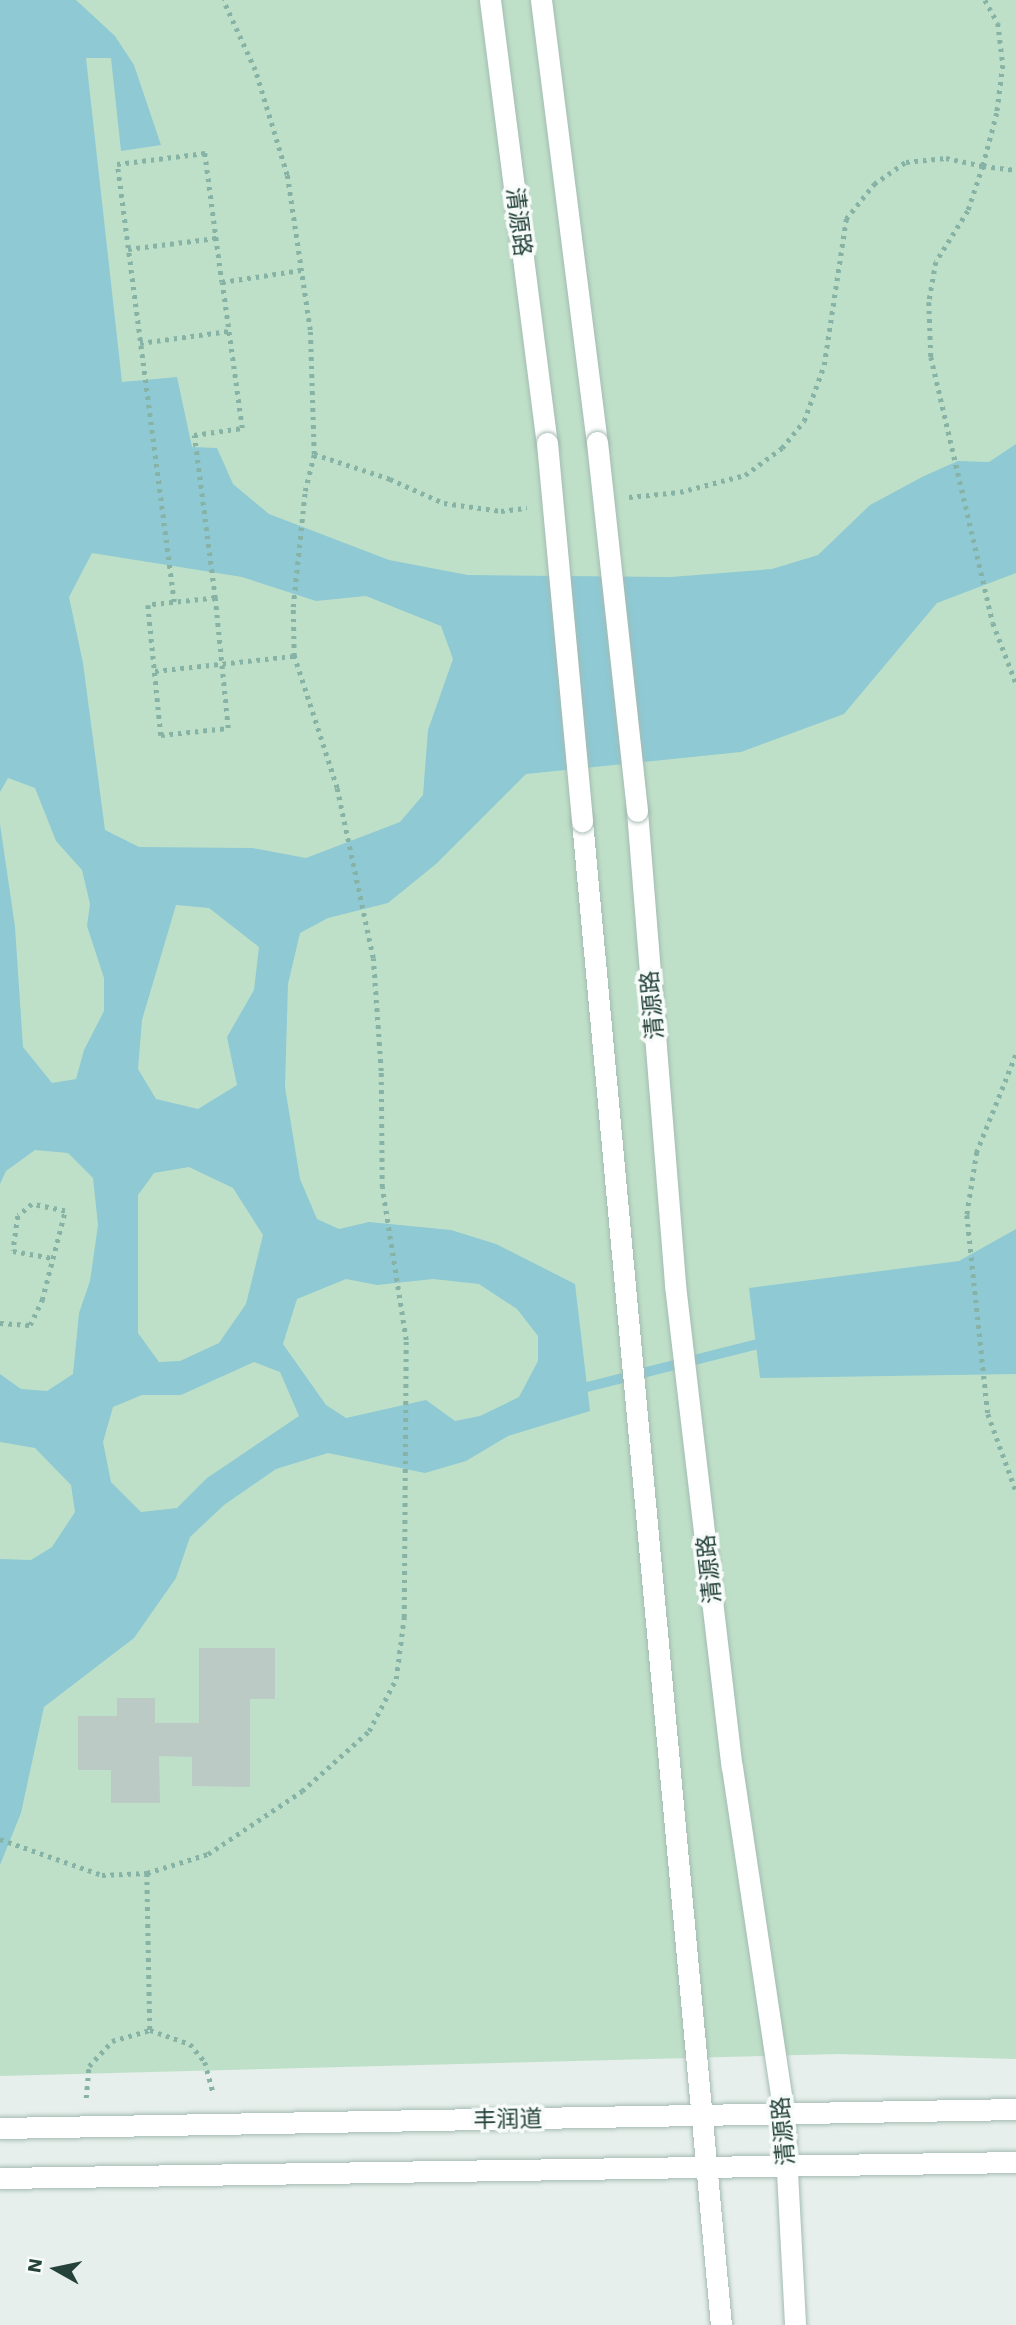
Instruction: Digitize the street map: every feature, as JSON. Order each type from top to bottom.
[{"type":"street","name":"清源路","points":[[490,0],[547,443],[702,2117]]},
{"type":"street","name":"清源路","points":[[541,0],[597,442],[637,811],[675,1285],[689,1381],[732,1767],[784,2114],[795,2325]]},
{"type":"street","name":"丰润道","points":[[0,2128],[702,2117],[1016,2109]]},
{"type":"street","points":[[702,2117],[709,2166],[721,2325]]},
{"type":"street","points":[[0,2178],[1016,2162]]},
{"type":"path","points":[[0,1839],[102,1875],[147,1873],[208,1854],[302,1791],[369,1731],[396,1679],[404,1617],[406,1383],[399,1300],[382,1187],[381,1071],[373,958],[337,788],[294,656],[293,607],[305,491],[313,453],[310,330],[287,175],[255,69],[223,0]]},
{"type":"path","points":[[985,0],[998,23],[1003,65],[998,113],[968,211],[936,262],[929,302],[931,357],[944,401],[993,623],[1016,683]]},
{"type":"path","points":[[174,602],[117,164],[205,153],[242,428],[194,435],[215,598],[228,728],[161,735],[148,605],[215,598]]},
{"type":"path","points":[[625,497],[680,492],[745,475],[782,447],[804,421],[824,365],[846,219],[874,184],[906,162],[946,158],[1016,170]]},
{"type":"path","points":[[128,249],[216,238]]},
{"type":"path","points":[[222,282],[301,270]]},
{"type":"path","points":[[140,343],[229,331]]},
{"type":"path","points":[[313,453],[390,479],[444,503],[501,511],[542,506]]},
{"type":"path","points":[[155,671],[294,656]]},
{"type":"path","points":[[1016,1055],[976,1152],[967,1215],[988,1414],[1016,1490]]},
{"type":"path","points":[[0,1323],[30,1325],[42,1300],[65,1211],[32,1204],[18,1216],[13,1251],[52,1258]]},
{"type":"path","points":[[147,1873],[150,2030]]},
{"type":"path","points":[[83,2127],[89,2066],[112,2041],[150,2030],[190,2044],[205,2062],[213,2091]]},
{"type":"green space","points":[[0,0],[1016,0],[1016,2059],[839,2054],[0,2076]]},
{"type":"water","points":[[0,0],[76,0],[115,36],[134,65],[161,145],[121,151],[111,58],[86,58],[122,382],[177,377],[192,447],[217,448],[233,484],[269,514],[389,560],[468,575],[671,577],[772,569],[818,555],[870,505],[924,476],[958,461],[989,462],[1016,444],[1016,573],[937,603],[844,714],[741,752],[526,774],[436,864],[388,903],[328,918],[300,933],[288,984],[285,1087],[300,1179],[317,1219],[339,1229],[369,1222],[451,1230],[496,1244],[575,1284],[590,1411],[508,1436],[466,1461],[425,1473],[328,1453],[276,1469],[224,1505],[190,1537],[176,1578],[134,1638],[44,1707],[21,1813],[0,1865],[0,1559],[31,1560],[52,1547],[75,1512],[71,1485],[35,1448],[0,1442],[0,1374],[21,1389],[47,1391],[73,1374],[79,1313],[90,1281],[98,1225],[93,1178],[68,1153],[35,1150],[6,1171],[0,1184],[0,824],[15,927],[23,1047],[52,1083],[76,1079],[84,1050],[104,1011],[104,978],[87,926],[90,904],[82,870],[56,841],[35,788],[8,778],[0,792]],"holes":[[[92,553],[242,577],[316,601],[366,596],[441,626],[453,659],[428,730],[423,795],[400,822],[306,858],[252,848],[139,847],[105,830],[83,663],[69,597]],[[176,905],[209,908],[259,947],[254,990],[227,1037],[237,1085],[198,1109],[156,1099],[138,1069],[142,1020]],[[189,1167],[233,1188],[263,1235],[246,1304],[219,1343],[180,1361],[159,1362],[138,1333],[138,1195],[154,1173]],[[346,1279],[377,1285],[433,1279],[479,1284],[517,1309],[538,1336],[538,1361],[519,1397],[480,1416],[455,1421],[426,1400],[346,1418],[326,1405],[283,1344],[297,1299]],[[254,1362],[280,1372],[299,1416],[207,1478],[177,1508],[141,1512],[111,1482],[103,1442],[113,1407],[142,1395],[181,1395]]]},
{"type":"water","points":[[1016,1229],[1016,1374],[760,1378],[749,1288],[959,1261]]},
{"type":"building","points":[[199,1648],[275,1648],[275,1699],[250,1699],[250,1787],[192,1786],[192,1757],[159,1756],[160,1803],[111,1803],[111,1770],[78,1770],[78,1716],[117,1716],[117,1698],[155,1698],[155,1723],[199,1723]]},
{"type":"waterway","points":[[575,1390],[770,1341]]}]
